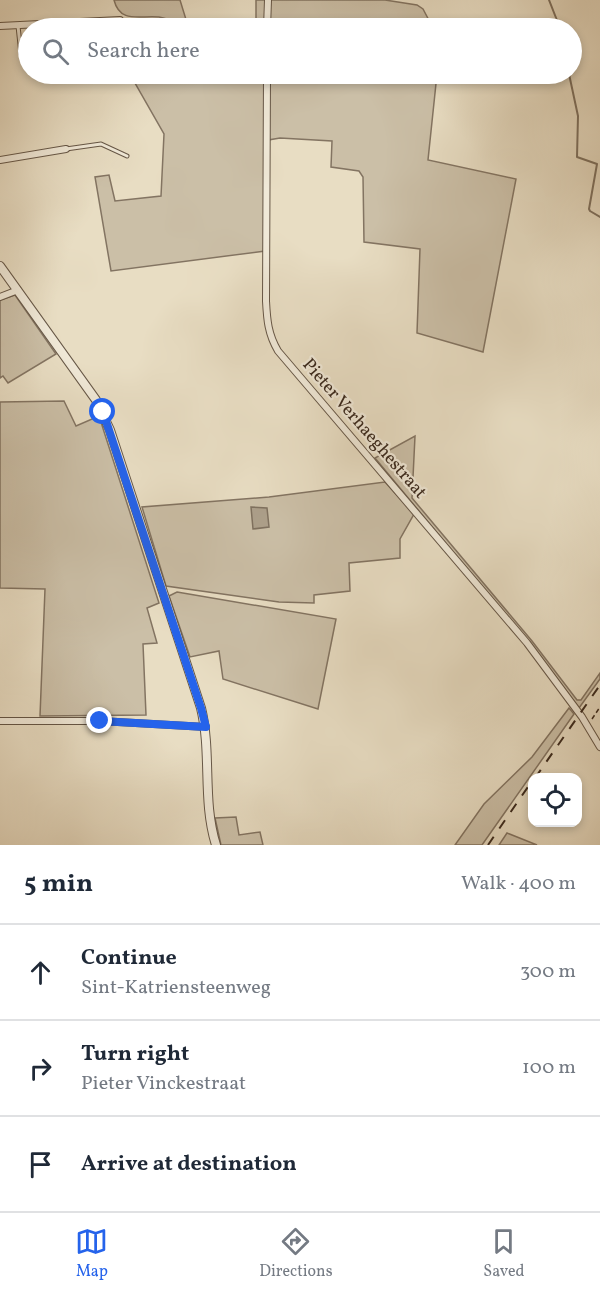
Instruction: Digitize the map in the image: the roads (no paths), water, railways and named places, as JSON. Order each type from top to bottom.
[{"type":"street","points":[[267,18],[268,0]]},
{"type":"street","points":[[0,26],[18,26]]},
{"type":"street","name":"Pieter Verhaeghestraat","points":[[267,84],[266,301],[271,339],[278,351],[527,643],[586,723],[600,747]]},
{"type":"street","points":[[0,160],[66,149]]},
{"type":"street","points":[[0,266],[103,412],[206,727],[210,826],[216,845]]},
{"type":"street","points":[[0,297],[18,290]]},
{"type":"street","points":[[0,721],[100,721],[206,727]]},
{"type":"lane","points":[[66,149],[101,144],[127,156]]},
{"type":"waterway","points":[[549,0],[556,18]]},
{"type":"waterway","points":[[571,84],[578,116],[577,157],[597,164],[589,209],[600,217]]},
{"type":"railway","points":[[538,773],[600,685]]},
{"type":"railway","points":[[488,845],[528,787]]}]
